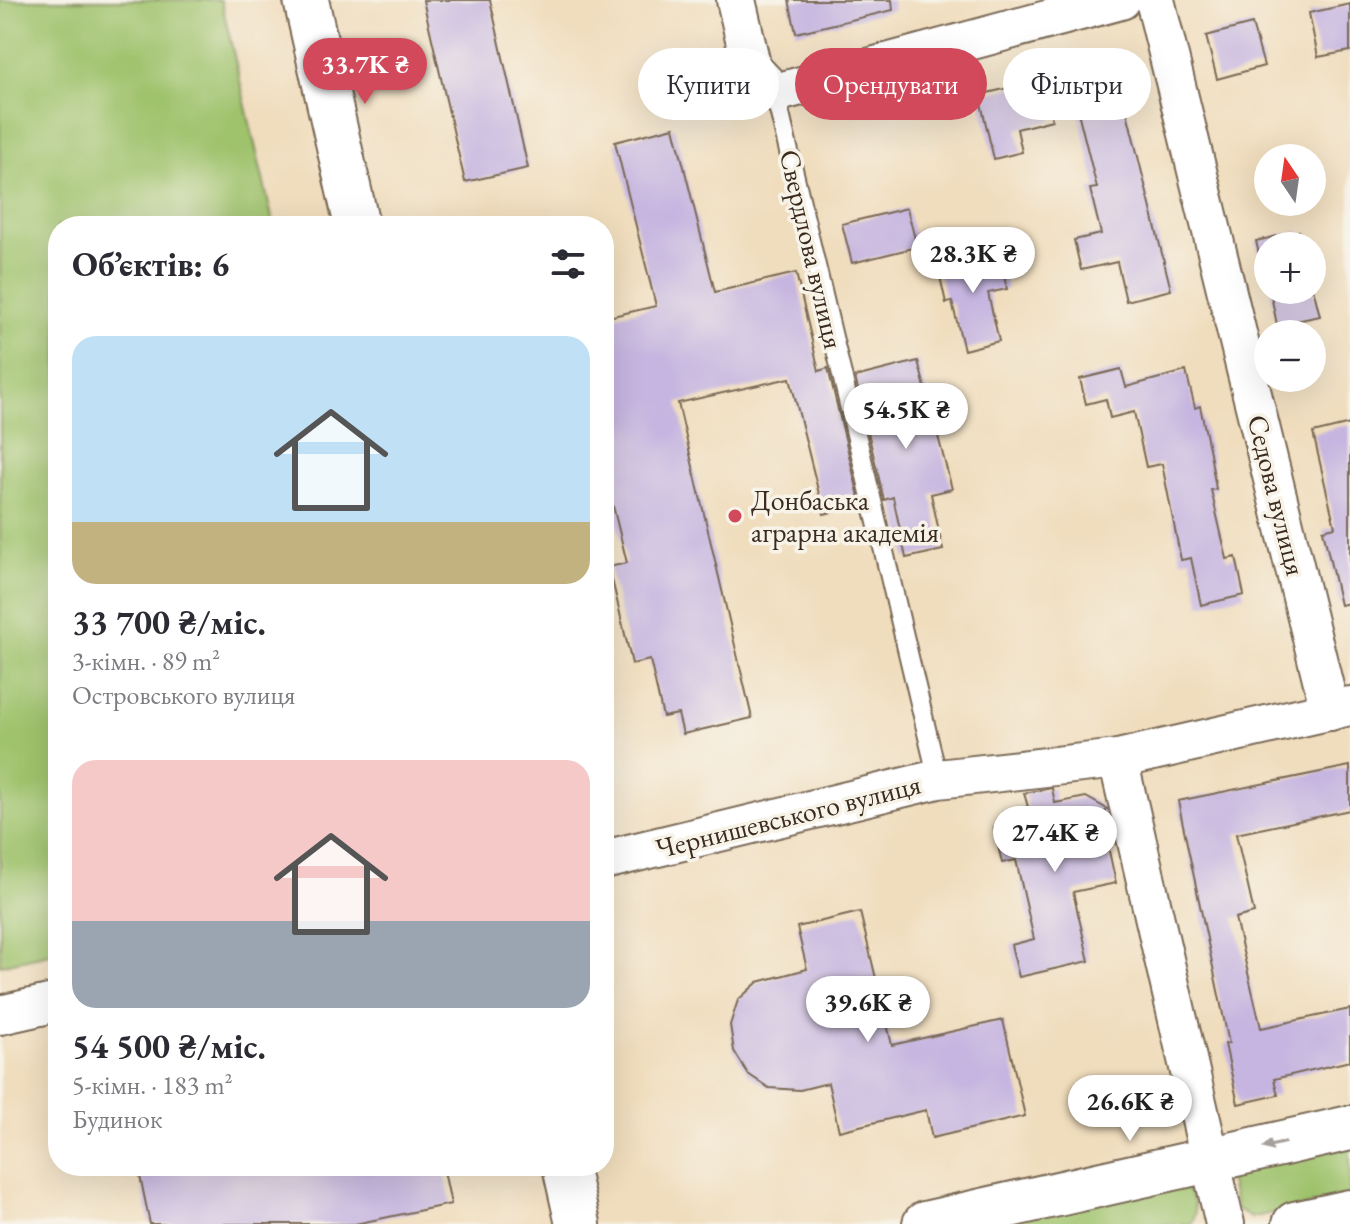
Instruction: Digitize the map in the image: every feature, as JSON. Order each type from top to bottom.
[{"type":"street","points":[[306,0],[355,216]]},
{"type":"street","name":"Свердлова вулиця","points":[[736,0],[752,48]]},
{"type":"street","points":[[779,77],[1121,0]]},
{"type":"street","name":"Седова вулиця","points":[[1155,0],[1340,708]]},
{"type":"street","name":"Чернишевського вулиця","points":[[614,858],[938,779],[1118,759],[1340,708]]},
{"type":"street","points":[[1118,759],[1225,1224]]},
{"type":"street","points":[[0,1015],[48,1004]]},
{"type":"street","points":[[925,1224],[1350,1128]]},
{"type":"street","points":[[567,1176],[578,1224]]},
{"type":"street","points":[[1295,1224],[1350,1212]]},
{"type":"lane","name":"Свердлова вулиця","points":[[773,120],[938,779]]},
{"type":"green space","points":[[0,0],[221,0],[272,216],[48,216],[48,954],[0,965]]},
{"type":"green space","points":[[1350,1138],[1350,1196],[1251,1218],[1237,1210],[1228,1176]]},
{"type":"green space","points":[[1181,1183],[1194,1202],[1195,1213],[1191,1224],[972,1224]]},
{"type":"building","points":[[423,0],[490,0],[528,168],[465,182]]},
{"type":"building","points":[[789,0],[892,0],[893,10],[796,33]]},
{"type":"building","points":[[1350,4],[1350,51],[1318,57],[1309,13]]},
{"type":"building","points":[[1252,24],[1264,66],[1217,79],[1206,36]]},
{"type":"building","points":[[1003,89],[1003,120],[1052,120],[1017,129],[1022,152],[994,159],[985,120],[987,93]]},
{"type":"building","points":[[1080,120],[1129,120],[1171,290],[1126,301],[1117,262],[1081,270],[1074,240],[1101,234],[1090,189],[1097,188]]},
{"type":"building","points":[[674,127],[715,292],[796,273],[819,371],[828,368],[861,505],[824,514],[790,378],[678,403],[752,718],[683,734],[678,714],[663,717],[650,660],[632,664],[614,588],[614,566],[627,563],[614,510],[614,316],[656,306],[615,142]]},
{"type":"building","points":[[907,208],[917,247],[852,263],[842,224]]},
{"type":"building","points":[[998,249],[1007,289],[988,293],[999,341],[964,350],[952,302],[946,303],[937,263]]},
{"type":"building","points":[[1273,304],[1317,304],[1320,316],[1301,320],[1276,320]]},
{"type":"building","points":[[918,361],[952,489],[931,494],[943,550],[906,558],[893,497],[884,500],[855,377]]},
{"type":"building","points":[[1121,369],[1126,387],[1186,371],[1195,408],[1200,406],[1216,489],[1211,490],[1227,559],[1236,557],[1244,595],[1201,605],[1191,558],[1181,560],[1162,464],[1146,467],[1134,412],[1110,418],[1106,399],[1086,404],[1080,379]]},
{"type":"building","points":[[1350,424],[1350,603],[1340,605],[1323,530],[1335,527],[1313,433]]},
{"type":"building","points":[[1350,766],[1350,810],[1236,834],[1254,913],[1235,918],[1261,1028],[1350,1009],[1350,1061],[1274,1079],[1278,1095],[1238,1104],[1225,1044],[1229,1043],[1178,801]]},
{"type":"building","points":[[1052,788],[1055,803],[1086,797],[1107,809],[1102,819],[1116,883],[1073,892],[1089,961],[1019,977],[1011,945],[1034,939],[1016,860],[1002,863],[994,828],[1005,826],[1003,813],[1028,807],[1024,793]]},
{"type":"building","points":[[860,912],[892,1045],[1003,1020],[1025,1116],[932,1138],[926,1110],[839,1131],[828,1083],[800,1090],[769,1088],[748,1074],[734,1051],[730,1025],[738,1000],[758,982],[807,969],[797,927]]},
{"type":"building","points":[[140,1176],[445,1176],[451,1204],[355,1224],[150,1224]]},
{"type":"place","name":"Донбаська аграрна академія","points":[[735,516]]}]
